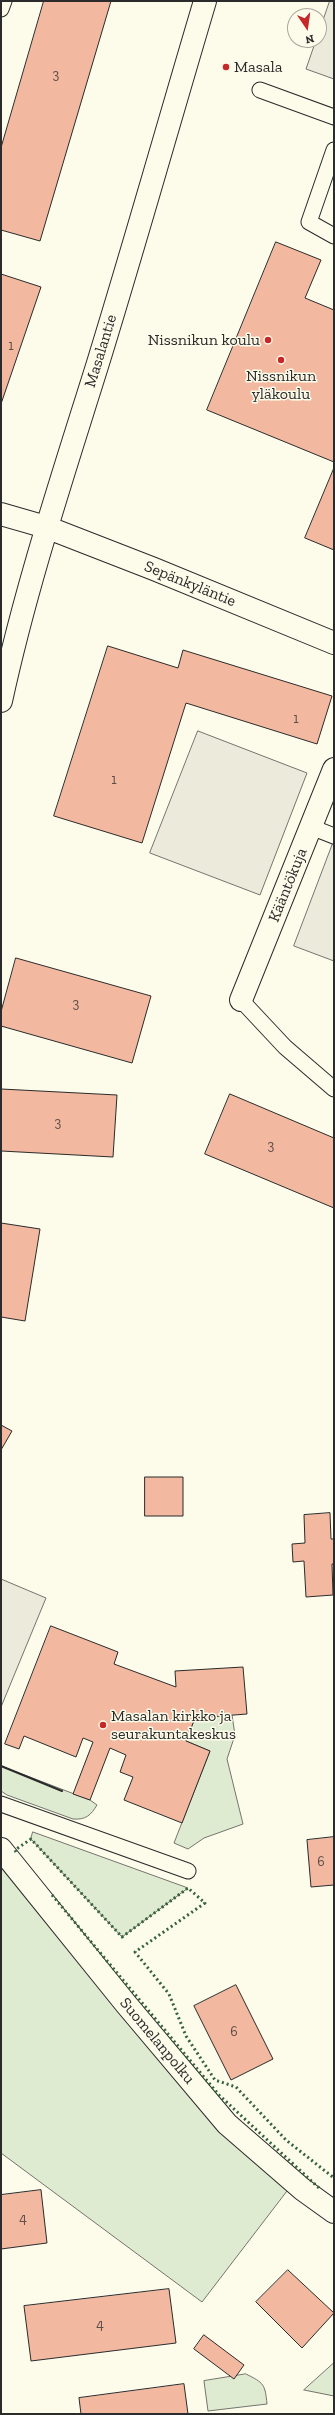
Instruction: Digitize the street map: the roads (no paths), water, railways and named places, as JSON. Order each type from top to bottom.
[{"type":"street","name":"Masalantie","points":[[1,701],[16,632],[46,527],[98,363],[205,1]]},
{"type":"street","name":"Sepänkyläntie","points":[[1,514],[46,527],[154,569],[334,643]]},
{"type":"street","name":"Kääntökuja","points":[[241,1000],[311,827],[330,792],[334,769]]},
{"type":"street","name":"Suomelanpolku","points":[[1,1849],[126,2004],[227,2124],[302,2189],[334,2212]]},
{"type":"lane","points":[[1,9],[4,1]]},
{"type":"lane","points":[[260,90],[334,117]]},
{"type":"lane","points":[[334,150],[309,222],[334,236]]},
{"type":"lane","points":[[311,827],[334,836]]},
{"type":"lane","points":[[241,1000],[285,1046],[334,1090]]},
{"type":"lane","points":[[1,1804],[188,1870]]},
{"type":"place","name":"Masala","points":[[226,67]]},
{"type":"place","name":"Nissnikun koulu","points":[[268,340]]},
{"type":"place","name":"Nissnikun yläkoulu","points":[[281,360]]},
{"type":"place","name":"Masalan kirkko ja seurakuntakeskus","points":[[103,1725]]}]
